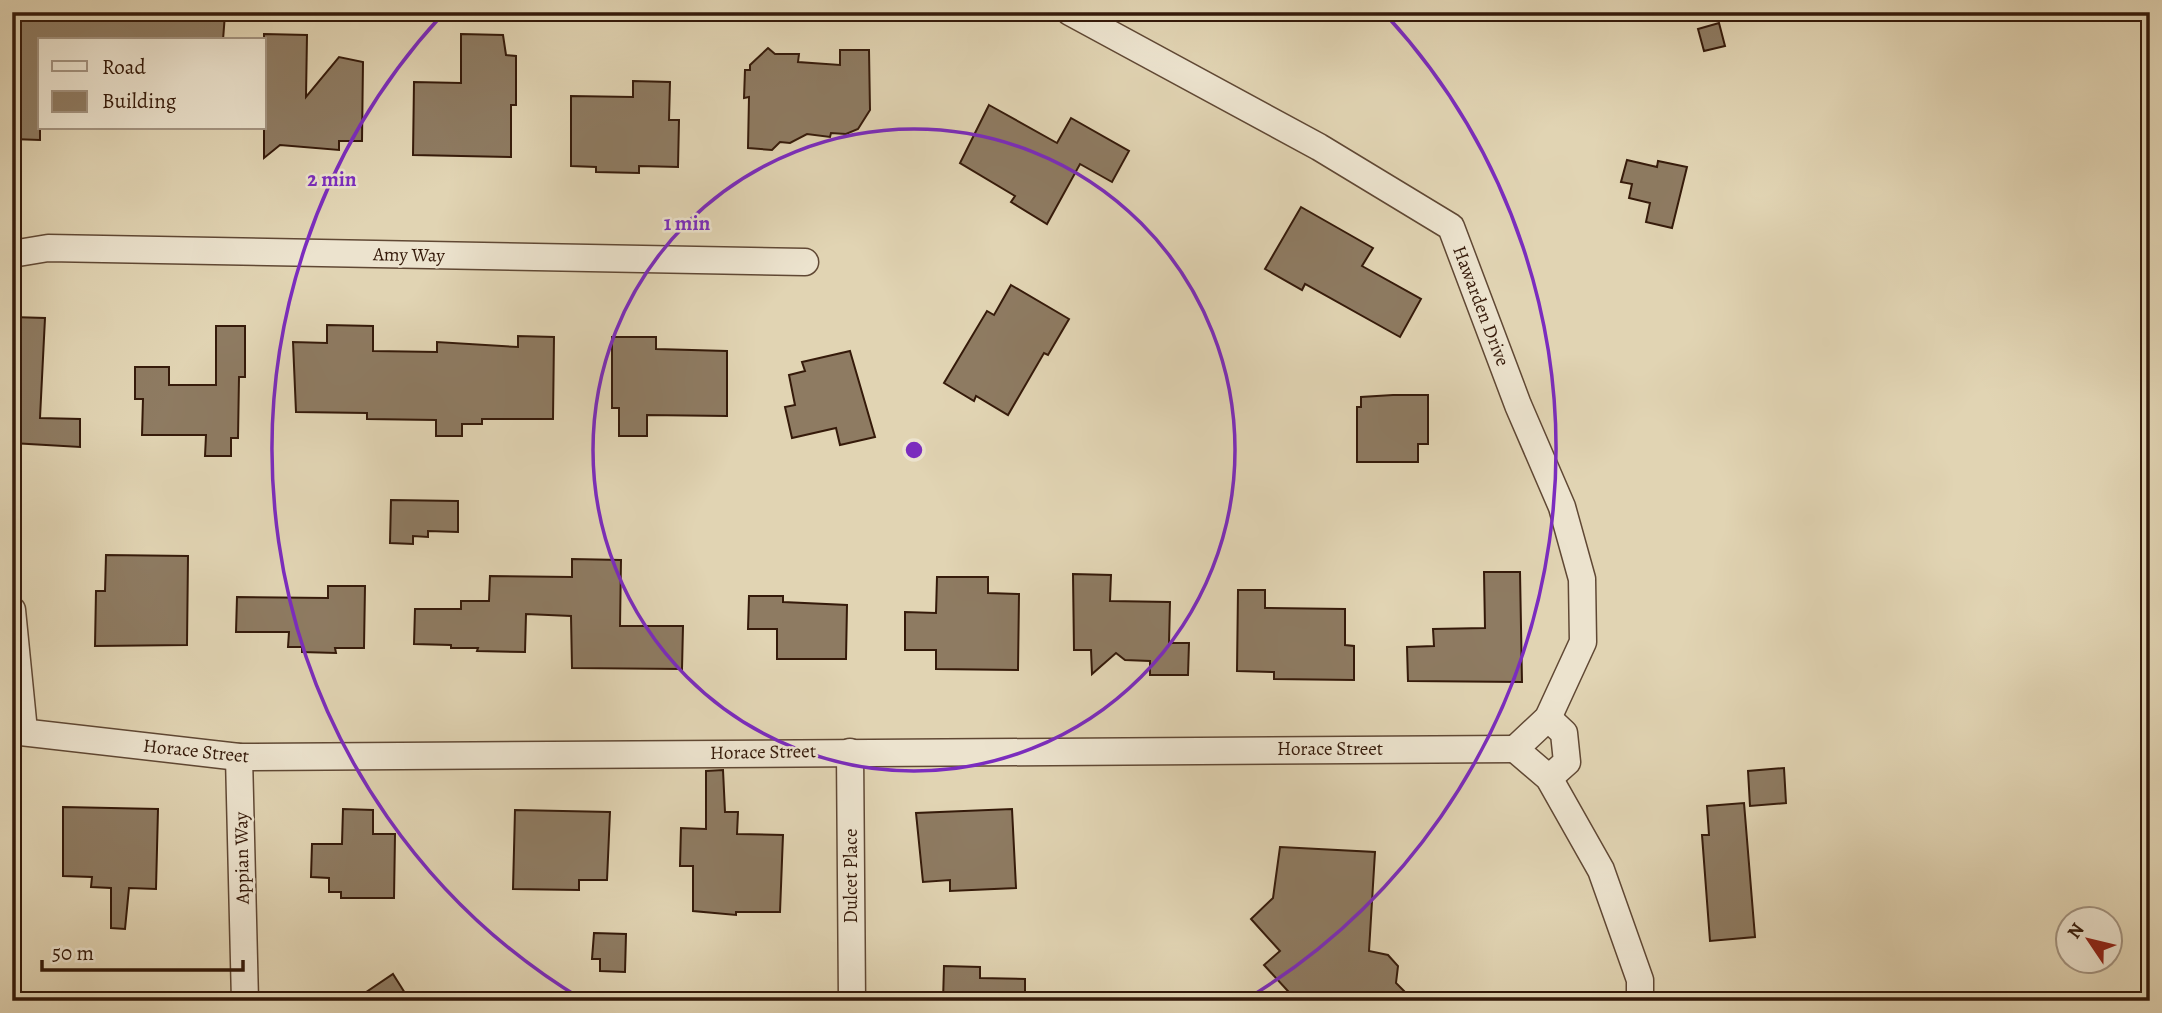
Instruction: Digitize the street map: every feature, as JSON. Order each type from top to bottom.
[{"type":"street","name":"Hawarden Drive","points":[[1070,12],[1319,147],[1451,227],[1517,405],[1562,507],[1582,579],[1583,642],[1548,718],[1515,748]]},
{"type":"street","name":"Amy Way","points":[[12,254],[48,248],[805,262]]},
{"type":"street","points":[[12,610],[18,731]]},
{"type":"street","points":[[1548,718],[1564,733],[1567,762],[1549,778]]},
{"type":"street","name":"Horace Street","points":[[18,731],[239,757],[1515,748]]},
{"type":"street","points":[[1515,748],[1549,778],[1601,870],[1640,980],[1640,1001]]},
{"type":"street","name":"Dulcet Place","points":[[850,752],[852,1001]]},
{"type":"street","name":"Appian Way","points":[[239,757],[245,1001]]},
{"type":"building","points":[[19,12],[225,14],[223,38],[38,38],[40,140],[12,139],[12,55],[18,55]]},
{"type":"building","points":[[1719,23],[1725,46],[1704,51],[1698,29]]},
{"type":"building","points":[[264,34],[307,35],[306,97],[339,57],[363,62],[362,141],[339,141],[339,150],[280,145],[264,158]]},
{"type":"building","points":[[461,34],[503,35],[506,55],[516,56],[516,105],[511,105],[511,157],[413,155],[414,82],[461,83]]},
{"type":"building","points":[[768,48],[775,54],[799,54],[798,62],[840,65],[840,50],[869,50],[870,110],[858,129],[846,134],[831,133],[830,137],[807,134],[790,143],[780,142],[772,150],[748,148],[749,97],[744,98],[745,70],[750,70],[750,65]]},
{"type":"building","points":[[633,81],[670,82],[669,120],[679,120],[678,167],[639,166],[639,173],[596,172],[596,167],[571,166],[571,96],[633,97]]},
{"type":"building","points":[[989,105],[1057,143],[1071,118],[1129,151],[1112,182],[1080,164],[1047,224],[1011,202],[1015,196],[960,163]]},
{"type":"building","points":[[1627,160],[1657,167],[1658,161],[1687,167],[1672,228],[1646,222],[1650,203],[1629,198],[1632,184],[1621,182]]},
{"type":"building","points":[[1301,207],[1373,248],[1362,266],[1421,299],[1400,337],[1305,284],[1302,290],[1265,269]]},
{"type":"building","points":[[1011,285],[1069,319],[1048,355],[1044,353],[1008,415],[976,396],[974,401],[944,383],[987,311],[994,315]]},
{"type":"building","points":[[12,317],[45,318],[40,418],[80,419],[80,447],[12,443]]},
{"type":"building","points":[[327,325],[373,326],[373,351],[437,352],[437,342],[518,347],[518,336],[554,337],[553,419],[482,419],[482,424],[462,424],[462,436],[436,436],[436,420],[367,419],[367,413],[296,412],[293,342],[327,343]]},
{"type":"building","points":[[216,326],[245,326],[245,377],[239,377],[238,438],[231,438],[231,456],[205,456],[206,435],[142,435],[143,399],[135,399],[135,367],[169,367],[169,385],[216,385]]},
{"type":"building","points":[[612,337],[656,337],[656,349],[727,351],[727,416],[647,415],[647,436],[619,436],[619,408],[612,408]]},
{"type":"building","points":[[850,351],[875,437],[840,445],[836,428],[792,438],[785,407],[795,405],[789,375],[805,371],[802,362]]},
{"type":"building","points":[[1428,395],[1428,444],[1418,444],[1418,462],[1357,462],[1357,407],[1361,407],[1361,397]]},
{"type":"building","points":[[391,500],[458,501],[458,532],[428,531],[428,537],[413,536],[413,544],[390,543]]},
{"type":"building","points":[[106,555],[188,556],[187,645],[95,646],[96,591],[105,591]]},
{"type":"building","points":[[572,559],[621,560],[620,626],[683,626],[682,669],[572,668],[571,616],[526,614],[525,652],[477,651],[478,648],[414,644],[415,609],[461,609],[461,601],[489,601],[490,576],[572,577]]},
{"type":"building","points":[[1484,572],[1520,572],[1522,682],[1408,681],[1407,647],[1434,646],[1433,629],[1485,628]]},
{"type":"building","points":[[1073,574],[1111,575],[1110,601],[1170,602],[1169,643],[1189,643],[1188,675],[1150,675],[1150,661],[1125,660],[1116,653],[1092,674],[1091,650],[1074,650]]},
{"type":"building","points":[[937,577],[988,577],[988,593],[1019,594],[1018,670],[936,669],[936,650],[905,650],[905,612],[936,613]]},
{"type":"building","points":[[328,586],[365,586],[364,648],[335,648],[336,653],[302,652],[302,647],[288,647],[289,632],[236,632],[237,597],[328,598]]},
{"type":"building","points":[[1238,590],[1265,590],[1265,608],[1345,609],[1345,645],[1354,646],[1354,680],[1274,679],[1274,672],[1237,671]]},
{"type":"building","points":[[749,596],[783,596],[783,602],[847,605],[846,659],[777,659],[777,629],[748,629]]},
{"type":"building","points":[[1784,768],[1786,803],[1750,806],[1748,771]]},
{"type":"building","points":[[723,770],[725,812],[738,812],[737,834],[783,835],[780,912],[736,912],[736,915],[693,911],[693,866],[680,866],[681,828],[706,829],[706,771]]},
{"type":"building","points":[[1744,803],[1755,937],[1710,941],[1702,835],[1709,835],[1707,806]]},
{"type":"building","points":[[63,807],[158,809],[156,889],[129,888],[125,929],[111,928],[111,888],[91,887],[92,877],[63,876]]},
{"type":"building","points":[[343,809],[373,810],[373,834],[395,834],[394,898],[341,898],[341,892],[329,892],[329,878],[311,877],[312,844],[342,844]]},
{"type":"building","points":[[1012,809],[1016,888],[950,891],[950,880],[923,882],[916,813]]},
{"type":"building","points":[[515,810],[610,812],[607,880],[579,880],[579,890],[513,889]]},
{"type":"building","points":[[1280,847],[1375,852],[1369,951],[1388,955],[1398,966],[1396,983],[1414,1001],[1297,1001],[1264,965],[1280,951],[1251,919],[1273,898]]},
{"type":"building","points":[[594,933],[626,934],[625,972],[600,971],[600,959],[592,959]]},
{"type":"building","points":[[944,966],[980,967],[980,978],[1025,979],[1025,1001],[943,1001]]},
{"type":"building","points":[[393,974],[410,1001],[353,1001]]}]
